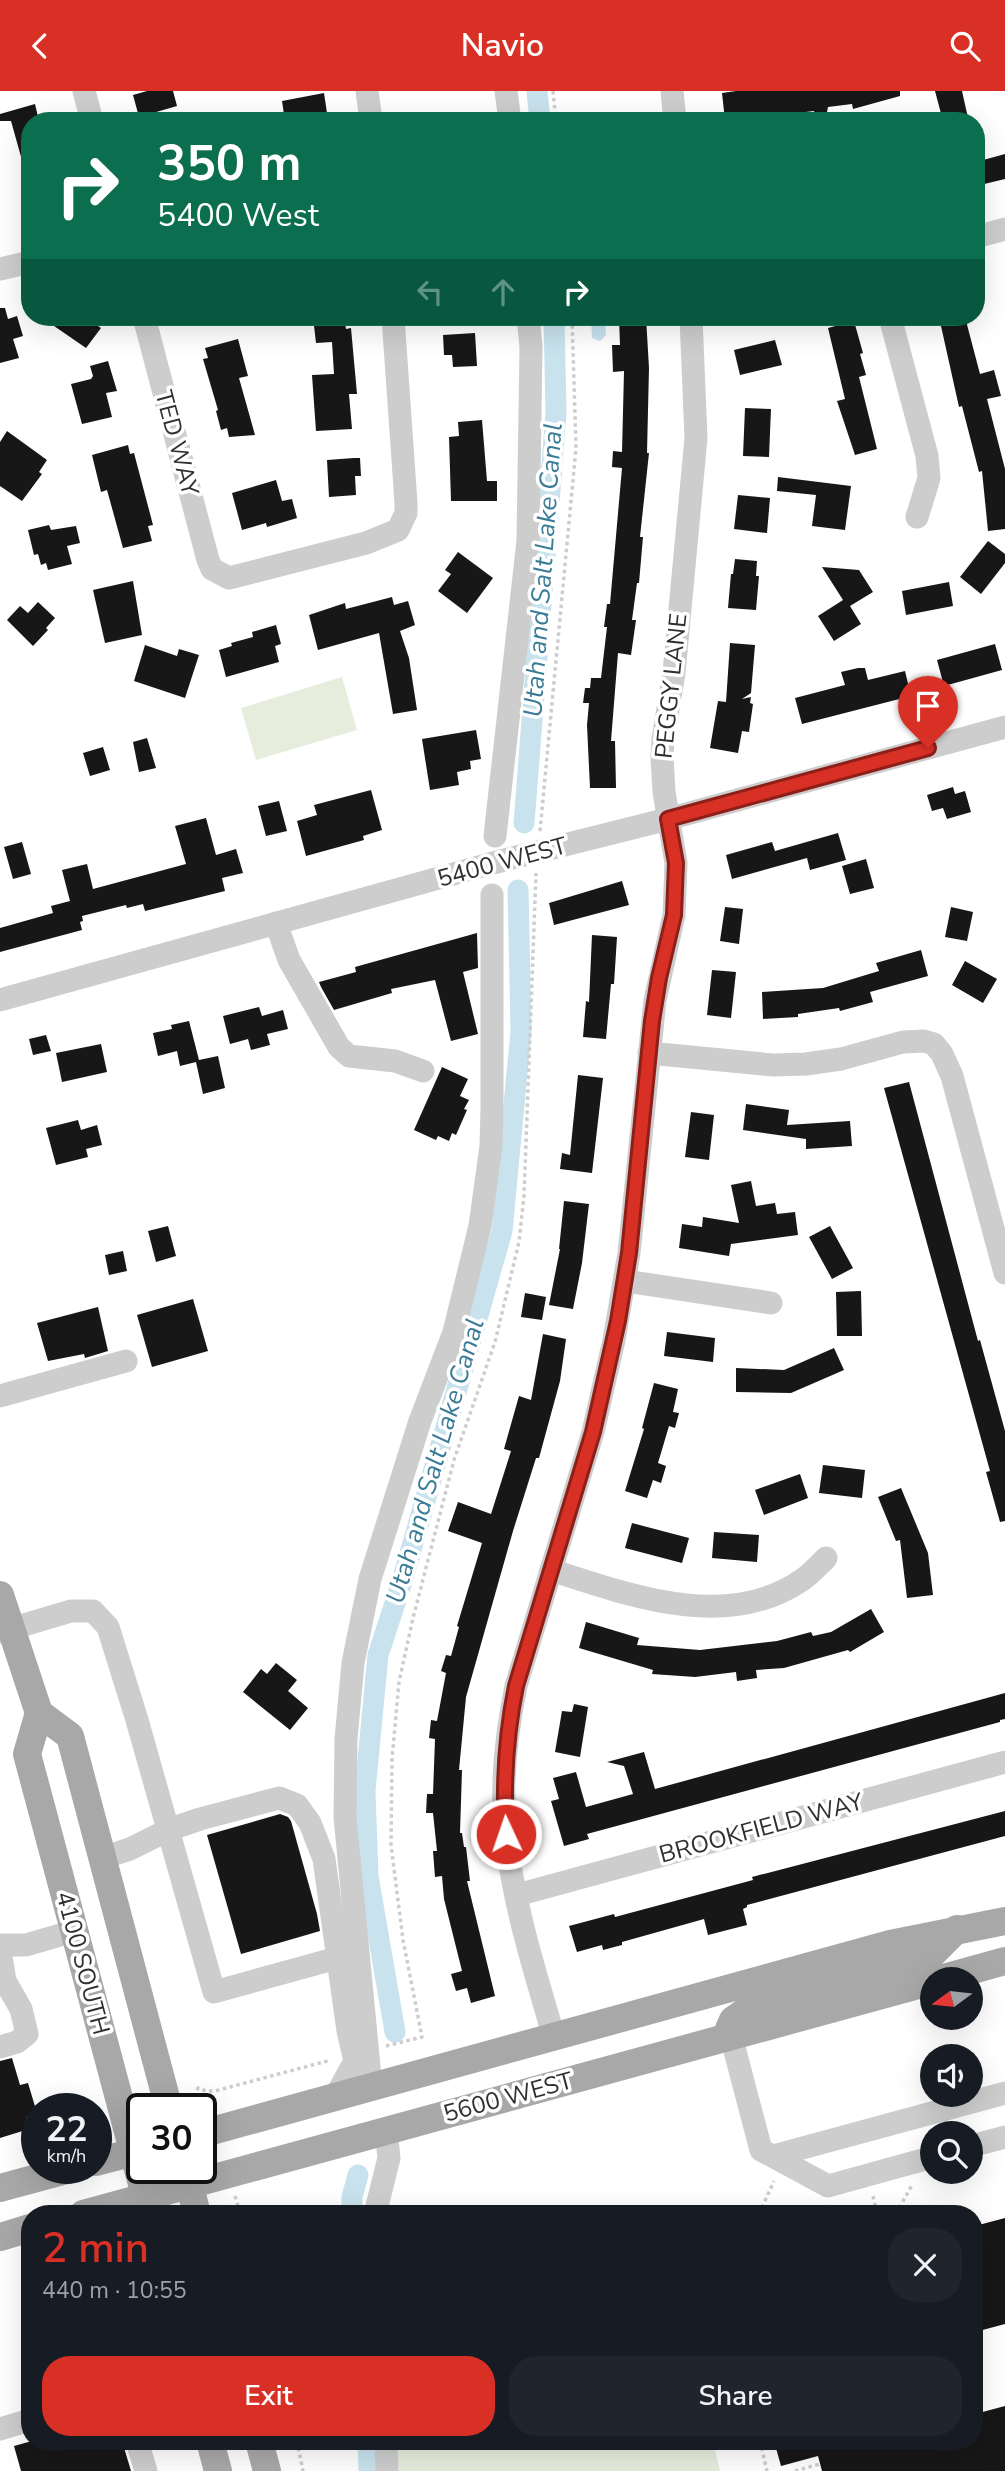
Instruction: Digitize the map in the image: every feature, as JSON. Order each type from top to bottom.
[{"type":"main road","points":[[0,1595],[5,1630],[39,1713]]},
{"type":"main road","name":"4100 SOUTH","points":[[126,2113],[27,1754],[39,1713],[70,1736],[165,2093]]},
{"type":"main road","name":"5600 WEST","points":[[217,2130],[890,1944],[1005,1921]]},
{"type":"main road","points":[[731,2036],[729,2026],[733,2019],[743,2013],[900,1969],[931,1955],[957,1929]]},
{"type":"main road","points":[[983,1967],[1005,1961]]},
{"type":"main road","name":"5600 WEST","points":[[217,2169],[386,2130],[920,1985]]},
{"type":"main road","points":[[0,2189],[21,2183]]},
{"type":"main road","name":"4100 SOUTH","points":[[144,2184],[148,2205]]},
{"type":"main road","name":"5600 WEST","points":[[148,2205],[176,2184]]},
{"type":"main road","points":[[189,2184],[195,2205]]},
{"type":"main road","points":[[0,2237],[21,2231]]},
{"type":"main road","points":[[212,2450],[218,2471]]},
{"type":"main road","points":[[261,2450],[267,2471]]},
{"type":"street","points":[[84,91],[90,112]]},
{"type":"street","points":[[367,91],[370,112]]},
{"type":"street","points":[[506,91],[509,112]]},
{"type":"street","points":[[672,91],[674,112]]},
{"type":"street","points":[[985,235],[1005,229]]},
{"type":"street","points":[[0,269],[21,264]]},
{"type":"street","name":"TED WAY","points":[[146,326],[212,569],[223,576],[236,578],[366,543],[398,530],[406,513],[406,503],[394,326]]},
{"type":"street","points":[[495,836],[528,541],[531,347],[529,326]]},
{"type":"street","name":"PEGGY LANE","points":[[554,2038],[516,1895],[505,1824],[504,1774],[516,1686],[593,1432],[614,1340],[625,1281],[659,978],[674,915],[676,863],[663,781],[663,739],[674,673],[696,437],[691,326]]},
{"type":"street","points":[[892,326],[927,456],[929,478],[917,517]]},
{"type":"street","name":"5400 WEST","points":[[0,1000],[493,863],[668,819],[1005,727]]},
{"type":"street","points":[[335,2097],[361,2053],[345,1817],[346,1739],[354,1663],[370,1579],[420,1421],[454,1332],[481,1226],[491,1146],[492,895]]},
{"type":"street","points":[[276,923],[289,960],[339,1047],[349,1056],[395,1061],[423,1071]]},
{"type":"street","points":[[649,1053],[773,1065],[806,1064],[841,1059],[903,1042],[924,1041],[934,1044],[952,1076],[1005,1273]]},
{"type":"street","points":[[625,1281],[771,1303]]},
{"type":"street","points":[[0,1396],[126,1361]]},
{"type":"street","points":[[551,1570],[658,1602],[705,1606],[745,1602],[783,1591],[805,1578],[827,1558]]},
{"type":"street","points":[[5,1630],[71,1611],[93,1611],[108,1627],[214,1992],[337,1958]]},
{"type":"street","name":"BROOKFIELD WAY","points":[[516,1895],[1005,1762]]},
{"type":"street","points":[[102,1858],[200,1819],[279,1798],[297,1805],[310,1823],[324,1859],[337,1958],[371,2087]]},
{"type":"street","points":[[0,2047],[17,2042],[27,2034],[21,2009],[5,1981],[0,1948],[26,1945],[74,1931]]},
{"type":"street","points":[[731,2036],[761,2150],[774,2167],[828,2186],[920,2161]]},
{"type":"street","points":[[774,2167],[1005,2093]]},
{"type":"street","points":[[377,2205],[389,2158],[386,2130]]},
{"type":"street","points":[[983,2143],[1005,2137]]},
{"type":"street","points":[[0,2429],[21,2423]]},
{"type":"street","points":[[140,2450],[146,2471]]},
{"type":"street","points":[[386,2450],[387,2471]]},
{"type":"path","points":[[553,91],[555,112]]},
{"type":"path","points":[[540,833],[576,447],[572,326]]},
{"type":"path","points":[[197,2091],[198,2088],[215,2091],[422,2037],[403,1941],[391,1845],[392,1759],[398,1682],[454,1460],[495,1342],[519,1242],[524,1196],[536,878]]},
{"type":"path","points":[[762,2205],[774,2167]]},
{"type":"path","points":[[901,2205],[915,2178]]},
{"type":"path","points":[[872,2190],[875,2205]]},
{"type":"path","points":[[300,2450],[303,2471]]},
{"type":"path","points":[[762,2450],[767,2471]]},
{"type":"path","points":[[795,2471],[820,2464]]},
{"type":"green space","points":[[342,677],[357,730],[256,760],[241,708]]},
{"type":"green space","points":[[398,2450],[715,2450],[720,2471],[397,2471]]},
{"type":"water","points":[[591,326],[605,326],[606,335],[600,341],[592,338]]},
{"type":"building","points":[[147,91],[173,91],[177,106],[156,112],[138,112],[133,95]]},
{"type":"building","points":[[900,91],[900,96],[853,109],[852,104],[828,107],[827,112],[724,112],[722,93]]},
{"type":"building","points":[[935,91],[962,91],[967,112],[941,112]]},
{"type":"building","points":[[324,93],[327,112],[284,112],[282,101]]},
{"type":"building","points":[[35,104],[37,112],[21,112],[21,157],[11,121],[0,121],[0,114]]},
{"type":"building","points":[[1005,154],[1005,179],[985,184],[985,160]]},
{"type":"building","points":[[0,308],[5,308],[8,319],[17,316],[23,336],[13,339],[19,358],[0,363]]},
{"type":"building","points":[[54,326],[101,328],[86,348]]},
{"type":"building","points":[[314,326],[351,328],[357,394],[349,394],[352,429],[316,431],[312,375],[334,374],[332,342],[316,343]]},
{"type":"building","points":[[619,326],[647,326],[649,453],[640,537],[643,537],[639,583],[632,620],[636,620],[631,655],[618,653],[611,741],[615,741],[616,788],[590,788],[587,725],[589,703],[583,703],[585,688],[590,688],[591,678],[601,678],[607,627],[604,627],[607,604],[610,604],[622,468],[612,467],[613,451],[622,452],[624,371],[613,372],[612,345],[620,345]]},
{"type":"building","points":[[855,326],[866,375],[859,377],[877,449],[855,455],[837,401],[845,399],[828,328]]},
{"type":"building","points":[[941,326],[967,326],[980,374],[994,370],[1001,396],[987,399],[1005,469],[1005,529],[988,531],[982,471],[979,472],[962,406],[959,407]]},
{"type":"building","points":[[475,333],[477,366],[453,367],[452,355],[444,355],[443,335]]},
{"type":"building","points":[[238,339],[248,376],[239,378],[255,435],[229,437],[227,428],[221,430],[203,359],[208,358],[205,348]]},
{"type":"building","points":[[775,340],[782,365],[740,375],[734,350]]},
{"type":"building","points":[[108,361],[117,391],[106,393],[112,417],[82,424],[71,384],[91,379],[93,376],[90,366]]},
{"type":"building","points":[[745,408],[771,409],[769,457],[743,456]]},
{"type":"building","points":[[482,420],[487,481],[497,481],[497,501],[451,501],[449,437],[459,436],[458,422]]},
{"type":"building","points":[[7,431],[47,460],[39,472],[42,474],[22,501],[0,486],[0,442]]},
{"type":"building","points":[[128,445],[130,454],[134,453],[153,525],[148,526],[152,541],[123,548],[107,490],[101,492],[92,455]]},
{"type":"building","points":[[360,458],[361,476],[355,476],[356,495],[329,497],[327,460]]},
{"type":"building","points":[[778,477],[851,486],[845,530],[812,526],[816,495],[777,491]]},
{"type":"building","points":[[276,480],[282,501],[292,499],[297,518],[267,527],[266,523],[242,530],[232,493]]},
{"type":"building","points":[[738,495],[770,498],[767,533],[734,529]]},
{"type":"building","points":[[49,525],[51,530],[76,526],[80,543],[67,546],[72,564],[48,570],[46,563],[41,565],[38,554],[34,555],[28,530]]},
{"type":"building","points":[[988,541],[1005,554],[1005,563],[981,594],[960,577]]},
{"type":"building","points":[[458,552],[493,578],[467,613],[438,591],[451,574],[445,570]]},
{"type":"building","points":[[735,559],[757,561],[756,576],[759,576],[756,610],[728,608]]},
{"type":"building","points":[[822,567],[859,570],[873,592],[850,606],[861,624],[834,641],[818,616],[843,600]]},
{"type":"building","points":[[133,581],[142,635],[105,643],[93,590]]},
{"type":"building","points":[[949,582],[953,606],[906,615],[902,591]]},
{"type":"building","points":[[392,597],[394,605],[408,601],[415,625],[400,631],[409,658],[417,710],[393,714],[379,633],[318,650],[309,615],[345,603],[346,609]]},
{"type":"building","points":[[38,602],[55,618],[33,646],[7,620],[20,606],[28,613]]},
{"type":"building","points":[[276,625],[281,644],[275,646],[279,662],[226,677],[219,650],[232,646],[231,643],[253,637],[252,632]]},
{"type":"building","points":[[730,643],[755,645],[751,693],[742,699],[751,697],[750,703],[753,704],[749,732],[742,731],[738,753],[710,748],[718,701],[726,702]]},
{"type":"building","points":[[995,644],[1002,670],[944,686],[937,660]]},
{"type":"building","points":[[145,645],[177,656],[179,649],[199,655],[185,698],[134,681]]},
{"type":"building","points":[[865,668],[868,680],[905,671],[911,696],[802,724],[795,698],[845,685],[841,672]]},
{"type":"building","points":[[476,730],[481,759],[470,761],[471,769],[457,772],[459,785],[430,790],[422,739]]},
{"type":"building","points":[[147,738],[156,768],[139,772],[133,742]]},
{"type":"building","points":[[103,747],[110,770],[90,776],[83,753]]},
{"type":"building","points":[[953,787],[955,794],[965,791],[971,812],[947,819],[943,808],[932,811],[927,795]]},
{"type":"building","points":[[371,790],[382,830],[363,836],[364,840],[306,856],[297,821],[317,815],[314,805]]},
{"type":"building","points":[[279,801],[287,831],[266,836],[258,806]]},
{"type":"building","points":[[206,818],[216,855],[236,849],[243,873],[222,878],[225,891],[145,911],[143,904],[127,908],[126,905],[82,916],[82,930],[0,952],[0,928],[53,913],[51,906],[70,901],[62,870],[87,864],[93,889],[186,864],[175,826]]},
{"type":"building","points":[[838,833],[846,860],[810,870],[807,858],[732,879],[726,855],[772,842],[775,851]]},
{"type":"building","points":[[22,842],[31,874],[13,879],[4,847]]},
{"type":"building","points":[[866,859],[874,888],[850,894],[842,866]]},
{"type":"building","points":[[622,881],[629,905],[554,925],[549,903]]},
{"type":"building","points":[[725,907],[743,909],[739,944],[720,941]]},
{"type":"building","points":[[951,907],[973,912],[967,941],[945,937]]},
{"type":"building","points":[[477,933],[478,968],[463,972],[478,1034],[451,1041],[435,980],[391,989],[392,993],[334,1010],[319,982],[356,972],[355,967]]},
{"type":"building","points":[[592,935],[617,937],[606,1039],[583,1037],[586,1001],[589,1002]]},
{"type":"building","points":[[921,950],[928,976],[870,992],[873,1002],[840,1011],[839,1008],[798,1014],[798,1017],[763,1019],[762,992],[823,988],[879,971],[876,963]]},
{"type":"building","points":[[965,961],[997,979],[983,1003],[952,985]]},
{"type":"building","points":[[712,970],[736,972],[731,1018],[707,1015]]},
{"type":"building","points":[[259,1007],[262,1016],[283,1010],[288,1029],[267,1034],[270,1045],[251,1050],[248,1039],[230,1044],[223,1016]]},
{"type":"building","points":[[189,1021],[199,1060],[218,1056],[225,1088],[203,1094],[196,1062],[180,1066],[177,1051],[158,1056],[153,1033],[172,1029],[171,1025]]},
{"type":"building","points":[[46,1035],[51,1051],[33,1055],[29,1039]]},
{"type":"building","points":[[101,1044],[107,1072],[62,1082],[56,1053]]},
{"type":"building","points":[[442,1067],[468,1079],[460,1096],[469,1100],[464,1109],[467,1110],[456,1135],[452,1133],[449,1141],[438,1136],[436,1140],[414,1130]]},
{"type":"building","points":[[578,1075],[603,1078],[592,1173],[560,1169],[562,1153],[570,1155]]},
{"type":"building","points":[[909,1082],[978,1341],[980,1340],[1005,1431],[1005,1521],[1000,1522],[986,1472],[990,1471],[884,1088]]},
{"type":"building","points":[[746,1104],[789,1110],[787,1125],[850,1121],[852,1146],[806,1149],[806,1139],[743,1130]]},
{"type":"building","points":[[691,1112],[714,1115],[709,1160],[685,1157]]},
{"type":"building","points":[[78,1120],[81,1130],[97,1125],[102,1145],[86,1149],[88,1157],[56,1165],[46,1128]]},
{"type":"building","points":[[751,1181],[756,1206],[775,1203],[777,1214],[795,1212],[798,1235],[731,1244],[729,1256],[679,1248],[682,1224],[702,1227],[703,1217],[739,1223],[731,1185]]},
{"type":"building","points":[[564,1201],[589,1204],[573,1309],[549,1305],[560,1249]]},
{"type":"building","points":[[168,1226],[176,1256],[156,1262],[148,1231]]},
{"type":"building","points":[[830,1226],[853,1268],[832,1279],[809,1237]]},
{"type":"building","points":[[123,1251],[127,1271],[109,1275],[105,1255]]},
{"type":"building","points":[[861,1291],[862,1336],[837,1336],[836,1292]]},
{"type":"building","points":[[525,1293],[546,1297],[542,1320],[521,1317]]},
{"type":"building","points":[[193,1299],[208,1351],[152,1367],[137,1315]]},
{"type":"building","points":[[98,1307],[108,1351],[85,1358],[84,1354],[48,1361],[37,1323]]},
{"type":"building","points":[[667,1332],[715,1338],[713,1362],[664,1356]]},
{"type":"building","points":[[543,1334],[566,1339],[560,1381],[539,1458],[536,1458],[513,1531],[466,1697],[459,1770],[462,1770],[460,1833],[466,1847],[470,1881],[467,1881],[495,1996],[471,2003],[467,1988],[456,1991],[451,1974],[462,1971],[444,1899],[442,1876],[435,1877],[433,1851],[437,1851],[433,1813],[426,1813],[427,1794],[433,1794],[435,1739],[429,1738],[431,1720],[437,1721],[446,1673],[441,1671],[446,1655],[451,1656],[459,1627],[457,1626],[482,1543],[448,1531],[458,1502],[491,1514],[511,1451],[504,1449],[519,1396],[531,1400]]},
{"type":"building","points":[[834,1348],[844,1370],[791,1393],[736,1392],[736,1368],[784,1370]]},
{"type":"building","points":[[654,1383],[678,1389],[673,1412],[679,1413],[675,1428],[669,1426],[658,1463],[666,1466],[661,1483],[653,1480],[647,1498],[625,1491],[644,1429],[642,1428]]},
{"type":"building","points":[[823,1465],[865,1470],[862,1498],[819,1493]]},
{"type":"building","points":[[800,1474],[808,1498],[764,1515],[755,1490]]},
{"type":"building","points":[[901,1488],[928,1553],[933,1595],[907,1598],[900,1540],[896,1541],[878,1497]]},
{"type":"building","points":[[632,1523],[689,1538],[682,1563],[625,1548]]},
{"type":"building","points":[[714,1532],[759,1535],[757,1562],[712,1558]]},
{"type":"building","points":[[871,1609],[884,1632],[850,1652],[848,1650],[784,1668],[756,1670],[757,1678],[737,1681],[736,1672],[695,1677],[652,1674],[653,1670],[579,1648],[586,1622],[639,1638],[637,1645],[700,1650],[777,1641],[811,1632],[813,1636],[831,1632]]},
{"type":"building","points":[[276,1663],[297,1680],[288,1691],[308,1708],[290,1730],[243,1692],[261,1669],[267,1674]]},
{"type":"building","points":[[1005,1693],[1005,1719],[1000,1722],[587,1834],[589,1839],[564,1846],[551,1801],[559,1799],[553,1778],[576,1772],[586,1807],[633,1794],[624,1766],[607,1762],[644,1752],[655,1789]]},
{"type":"building","points":[[574,1704],[588,1707],[580,1757],[555,1752],[562,1711],[572,1712]]},
{"type":"building","points":[[1005,1811],[1005,1836],[747,1905],[743,1909],[747,1925],[708,1935],[704,1919],[603,1950],[602,1945],[577,1952],[569,1926],[614,1914],[615,1917],[753,1880],[752,1877]]},
{"type":"building","points":[[280,1814],[291,1821],[320,1931],[241,1954],[207,1835]]},
{"type":"building","points":[[12,2058],[20,2085],[28,2083],[31,2093],[21,2093],[21,2131],[0,2138],[0,2061]]},
{"type":"building","points":[[1005,2218],[1005,2324],[983,2330],[983,2224]]},
{"type":"building","points":[[1005,2406],[1005,2471],[822,2471],[818,2456],[781,2466],[777,2450],[983,2450],[983,2412]]},
{"type":"building","points":[[21,2444],[21,2450],[125,2450],[131,2471],[21,2471],[14,2446]]},
{"type":"waterway","name":"Utah and Salt Lake Canal","points":[[537,91],[539,112]]},
{"type":"waterway","name":"Utah and Salt Lake Canal","points":[[524,823],[556,413],[554,326]]},
{"type":"waterway","name":"Utah and Salt Lake Canal","points":[[395,2032],[368,1876],[365,1791],[378,1655],[401,1585],[502,1231],[521,1031],[518,890]]},
{"type":"waterway","name":"Utah and Salt Lake Canal","points":[[352,2205],[358,2175]]},
{"type":"waterway","name":"Utah and Salt Lake Canal","points":[[368,2450],[369,2471]]},
{"type":"route","points":[[506,1834],[504,1774],[516,1686],[593,1432],[625,1281],[652,1021],[674,915],[676,863],[668,819],[928,748]]}]
